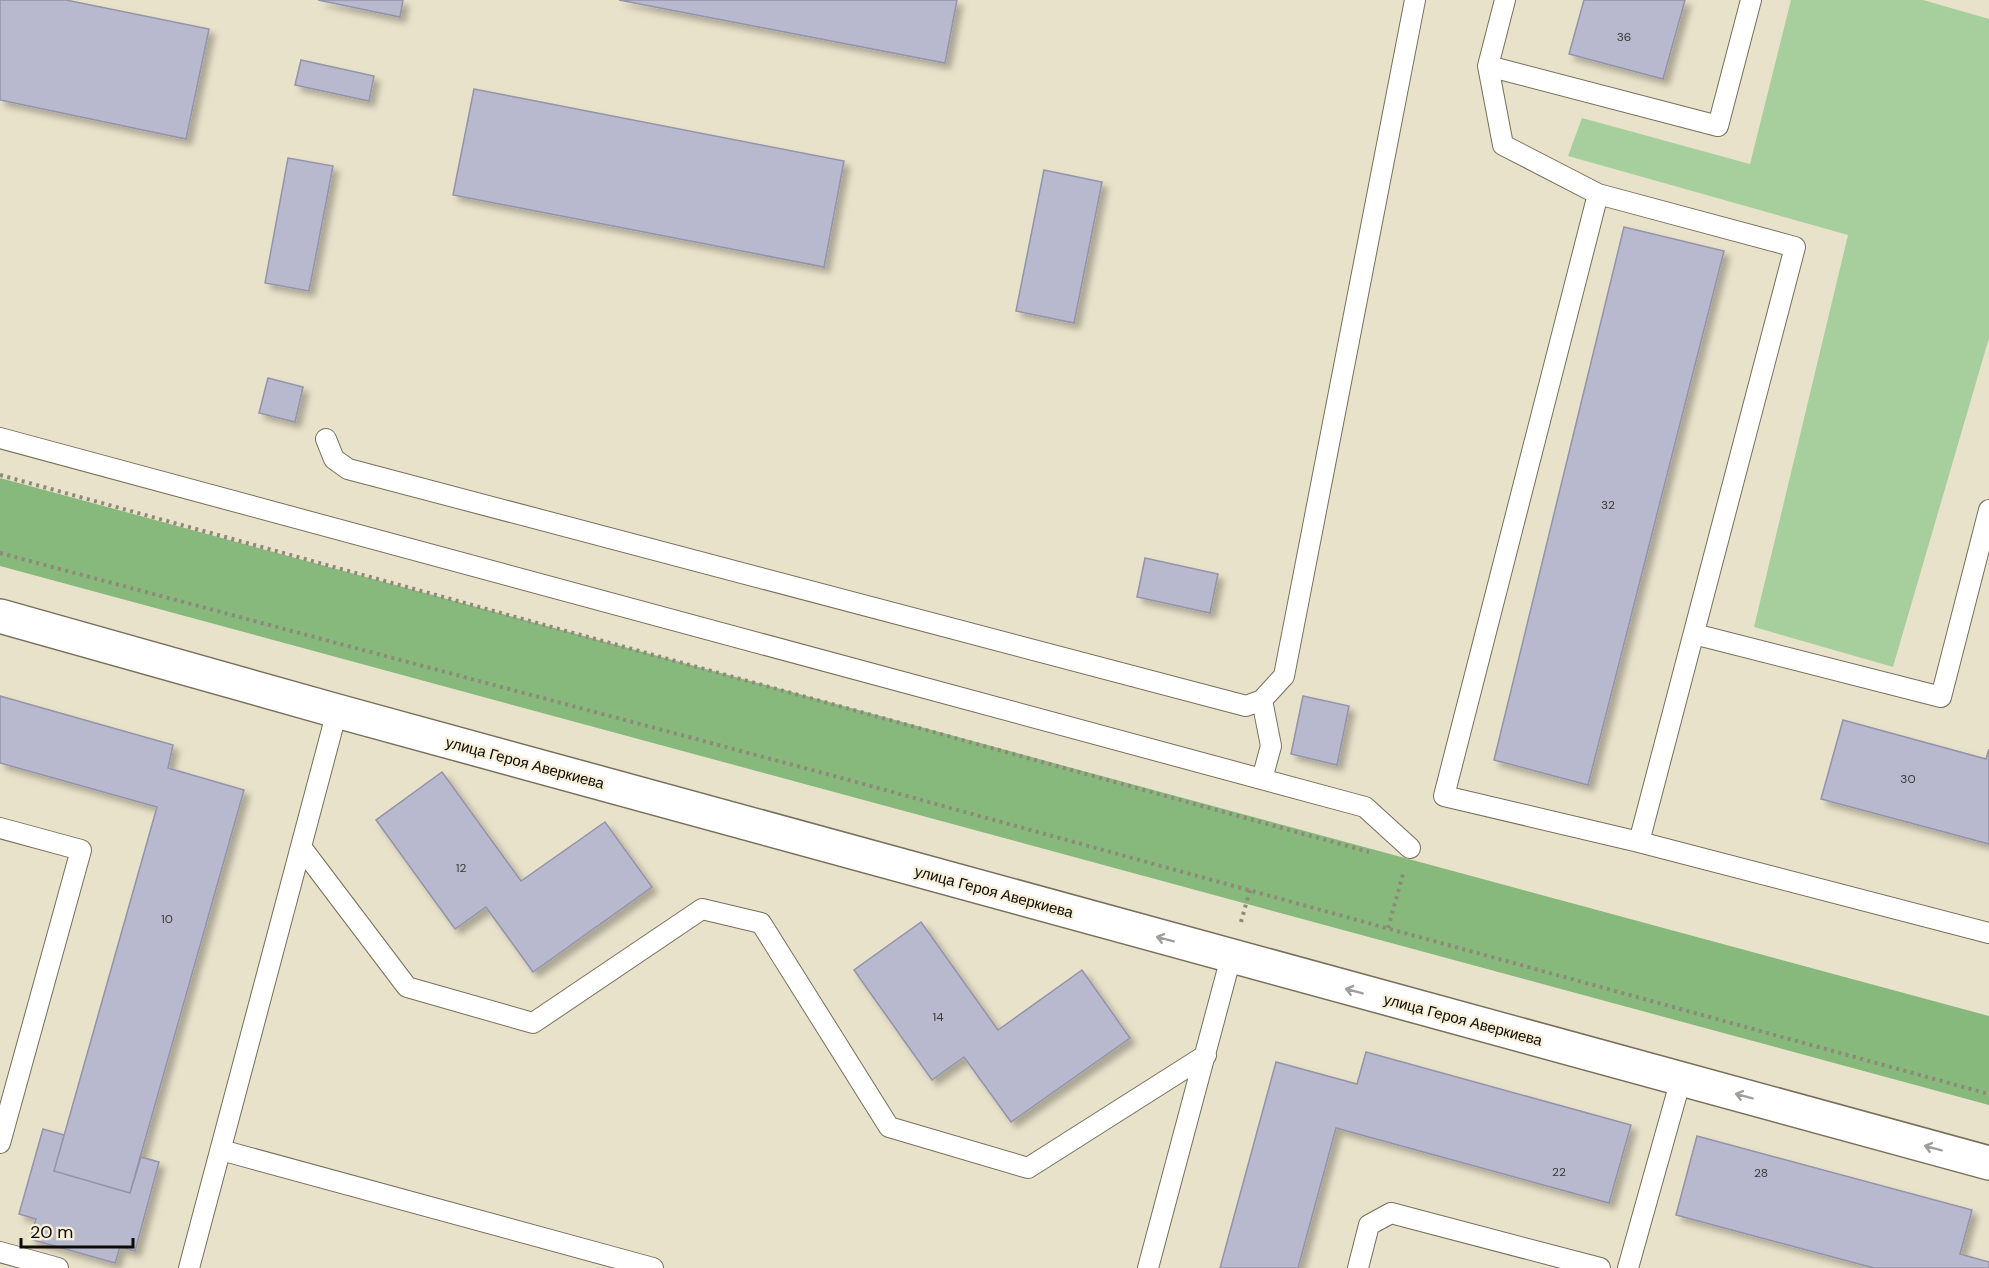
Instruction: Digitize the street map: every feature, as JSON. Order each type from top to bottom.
[{"type":"street","name":"улица Героя Аверкиева","points":[[0,616],[1231,957],[1989,1163]]},
{"type":"lane","points":[[326,439],[334,459],[348,469],[1246,706],[1262,700],[1284,676],[1415,0]]},
{"type":"lane","points":[[1504,0],[1488,66],[1503,145],[1598,194],[1795,247],[1639,842]]},
{"type":"lane","points":[[1488,66],[1718,126],[1751,0]]},
{"type":"lane","points":[[1598,194],[1444,796],[1639,842],[1989,933]]},
{"type":"lane","points":[[0,438],[1365,807],[1410,848]]},
{"type":"lane","points":[[1694,634],[1941,697],[1989,510]]},
{"type":"lane","points":[[1262,700],[1271,746],[1262,779]]},
{"type":"lane","points":[[189,1268],[337,711]]},
{"type":"lane","points":[[0,828],[81,850],[0,1143]]},
{"type":"lane","points":[[301,847],[407,987],[533,1023],[702,909],[761,923],[888,1127],[1028,1168],[1206,1055]]},
{"type":"lane","points":[[1148,1268],[1231,957]]},
{"type":"lane","points":[[1628,1268],[1681,1079]]},
{"type":"lane","points":[[221,1150],[650,1268]]},
{"type":"lane","points":[[1358,1268],[1369,1225],[1391,1213],[1600,1268]]},
{"type":"lane","points":[[0,1252],[58,1268]]},
{"type":"path","points":[[0,475],[1369,852]]},
{"type":"path","points":[[0,553],[1581,980],[1740,1027],[1989,1094]]},
{"type":"path","points":[[1388,928],[1410,848]]},
{"type":"green space","points":[[1791,0],[1923,0],[1989,19],[1989,338],[1893,667],[1754,627],[1848,235],[1568,156],[1582,118],[1750,164]]},
{"type":"green space","points":[[0,478],[1989,1016],[1989,1105],[0,566]]},
{"type":"building","points":[[0,0],[66,0],[209,29],[186,139],[0,100]]},
{"type":"building","points":[[318,0],[403,0],[400,17]]},
{"type":"building","points":[[619,0],[957,0],[945,63]]},
{"type":"building","points":[[1584,0],[1685,0],[1663,79],[1569,54]]},
{"type":"building","points":[[301,60],[374,76],[369,101],[295,85]]},
{"type":"building","points":[[474,89],[844,161],[824,267],[453,195]]},
{"type":"building","points":[[288,158],[333,166],[309,291],[265,283]]},
{"type":"building","points":[[1044,170],[1102,182],[1074,323],[1016,311]]},
{"type":"building","points":[[1624,227],[1724,251],[1588,785],[1494,760]]},
{"type":"building","points":[[268,378],[303,387],[295,422],[259,413]]},
{"type":"building","points":[[1145,558],[1218,574],[1210,613],[1137,597]]},
{"type":"building","points":[[0,696],[173,745],[168,768],[244,790],[130,1193],[54,1171],[157,807],[0,763]]},
{"type":"building","points":[[1303,696],[1349,706],[1337,765],[1291,754]]},
{"type":"building","points":[[1843,720],[1986,759],[1989,749],[1989,844],[1821,799]]},
{"type":"building","points":[[442,772],[521,881],[605,822],[652,887],[533,972],[486,907],[455,929],[376,820]]},
{"type":"building","points":[[921,922],[998,1030],[1082,970],[1130,1038],[1011,1122],[964,1057],[932,1080],[854,970]]},
{"type":"building","points":[[1366,1052],[1631,1125],[1609,1203],[1336,1128],[1298,1268],[1220,1268],[1276,1062],[1357,1084]]},
{"type":"building","points":[[43,1129],[64,1135],[54,1171],[130,1193],[141,1157],[159,1162],[135,1251],[120,1247],[115,1263],[30,1239],[36,1219],[19,1214]]},
{"type":"building","points":[[1697,1136],[1972,1210],[1960,1254],[1989,1262],[1989,1268],[1874,1268],[1676,1215]]}]
